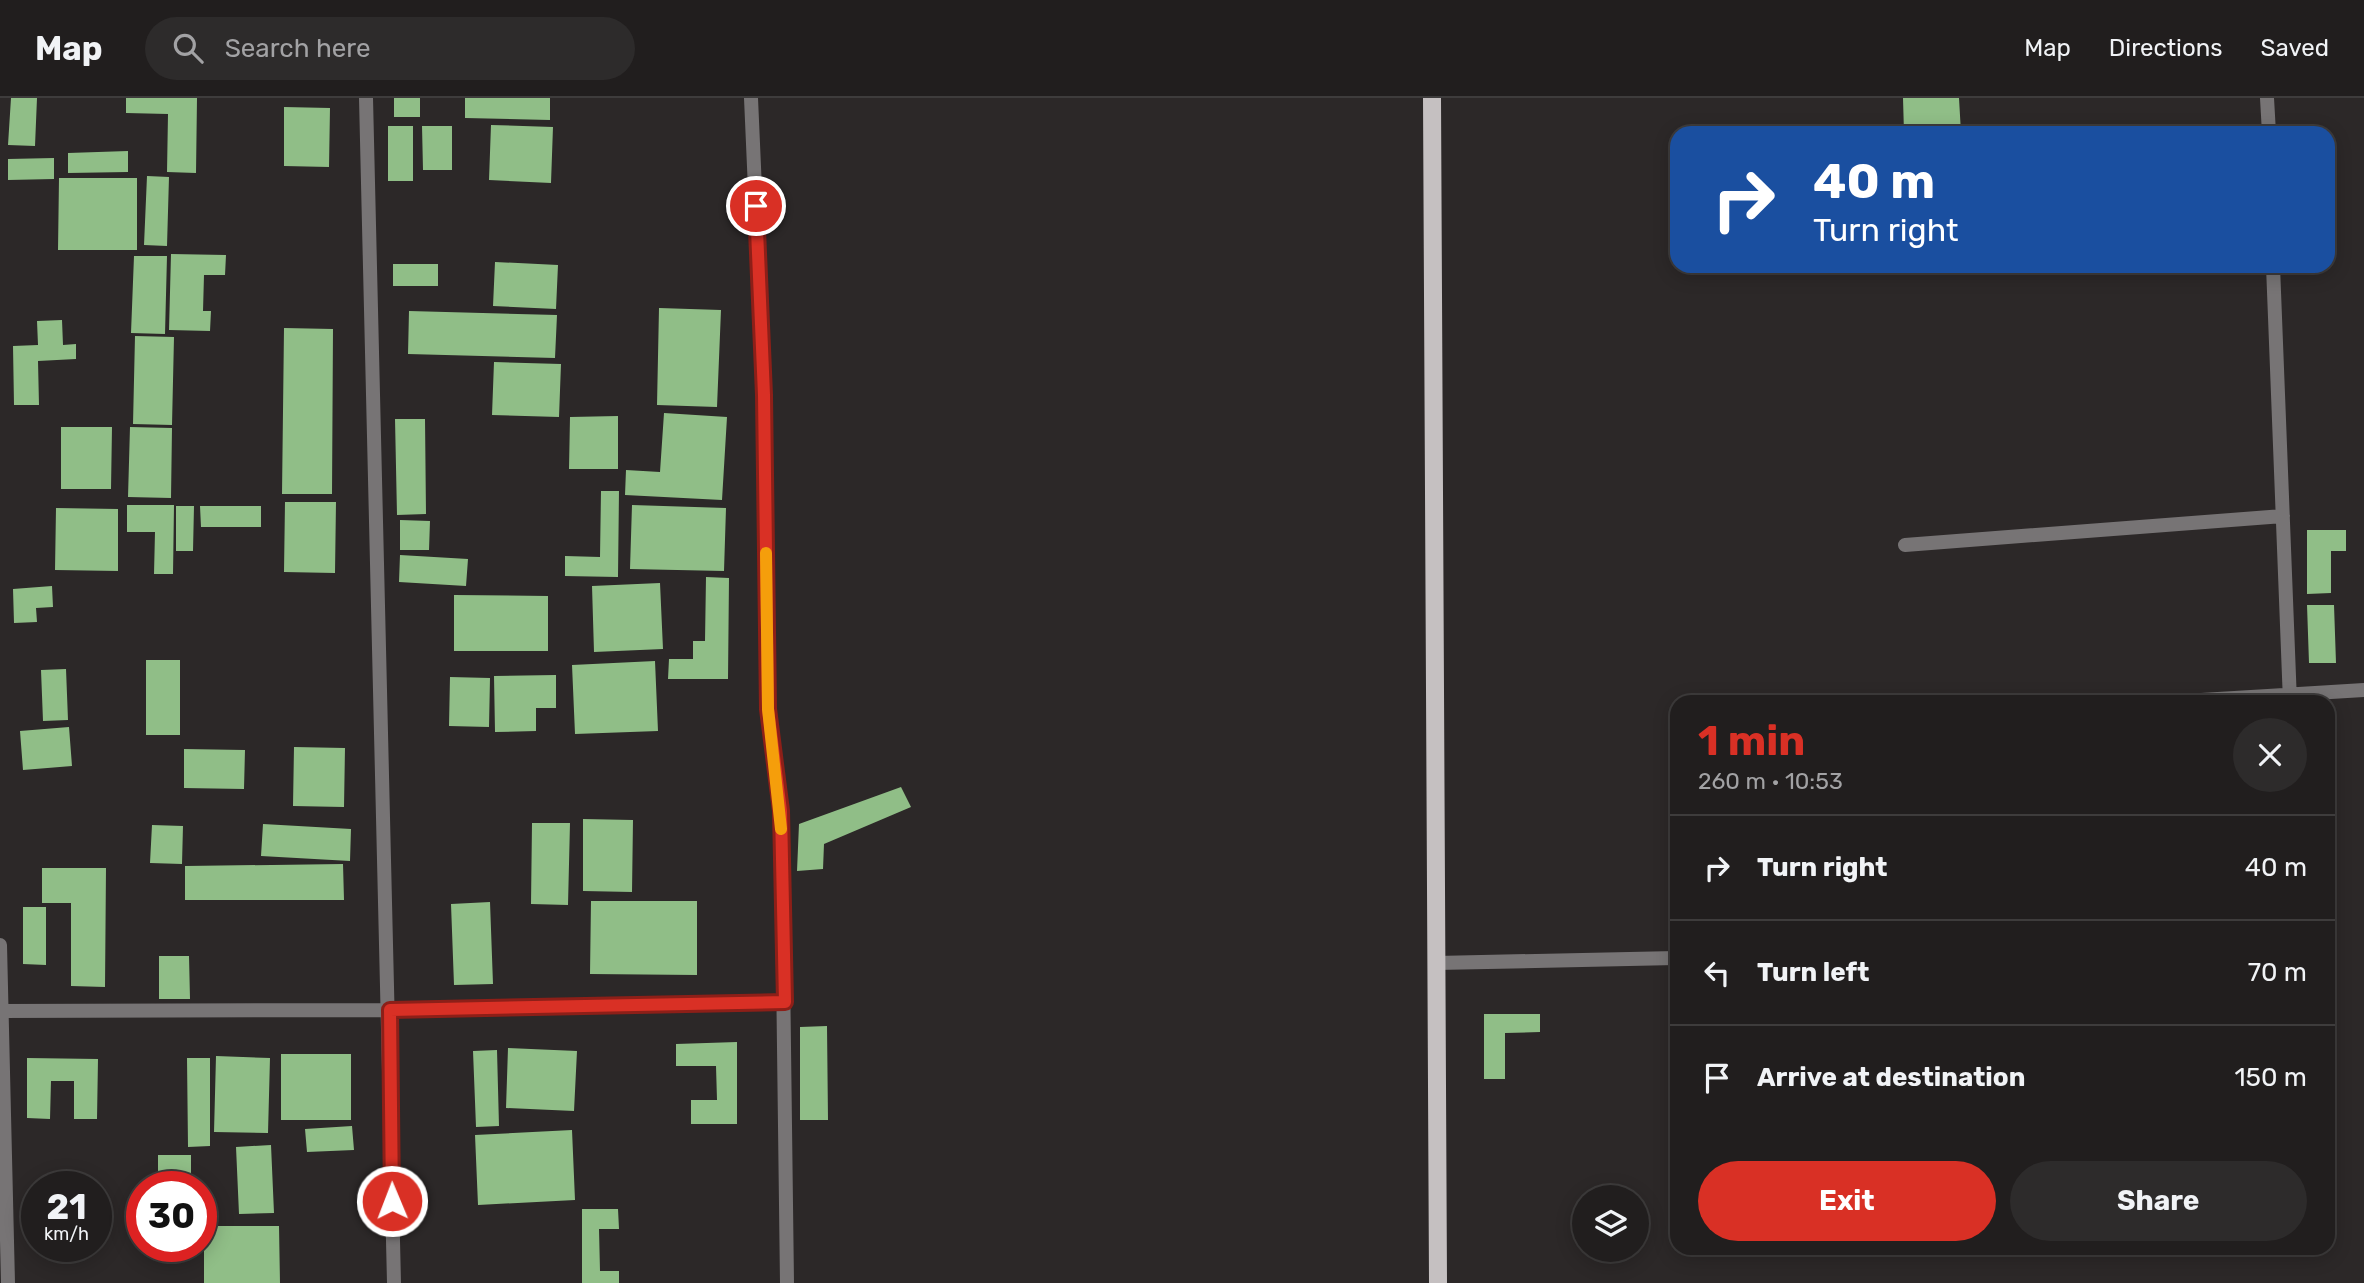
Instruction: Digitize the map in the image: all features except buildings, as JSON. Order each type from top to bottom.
[{"type":"main road","points":[[1432,98],[1438,1283]]},
{"type":"street","points":[[366,98],[390,1010],[394,1283]]},
{"type":"street","points":[[751,98],[764,395],[768,709],[781,811],[787,1283]]},
{"type":"street","points":[[2267,98],[2269,126]]},
{"type":"street","points":[[2273,273],[2290,695]]},
{"type":"street","points":[[1905,545],[2283,516]]},
{"type":"street","points":[[2311,695],[2364,690]]},
{"type":"street","points":[[0,945],[8,1283]]},
{"type":"street","points":[[1436,963],[1670,958]]},
{"type":"street","points":[[1,1010],[390,1010],[785,1002]]},
{"type":"slow traffic","points":[[766,553],[768,709],[781,829]]},
{"type":"route","points":[[392,1201],[390,1010],[785,1002],[781,811],[768,709],[764,395],[756,206]]}]
